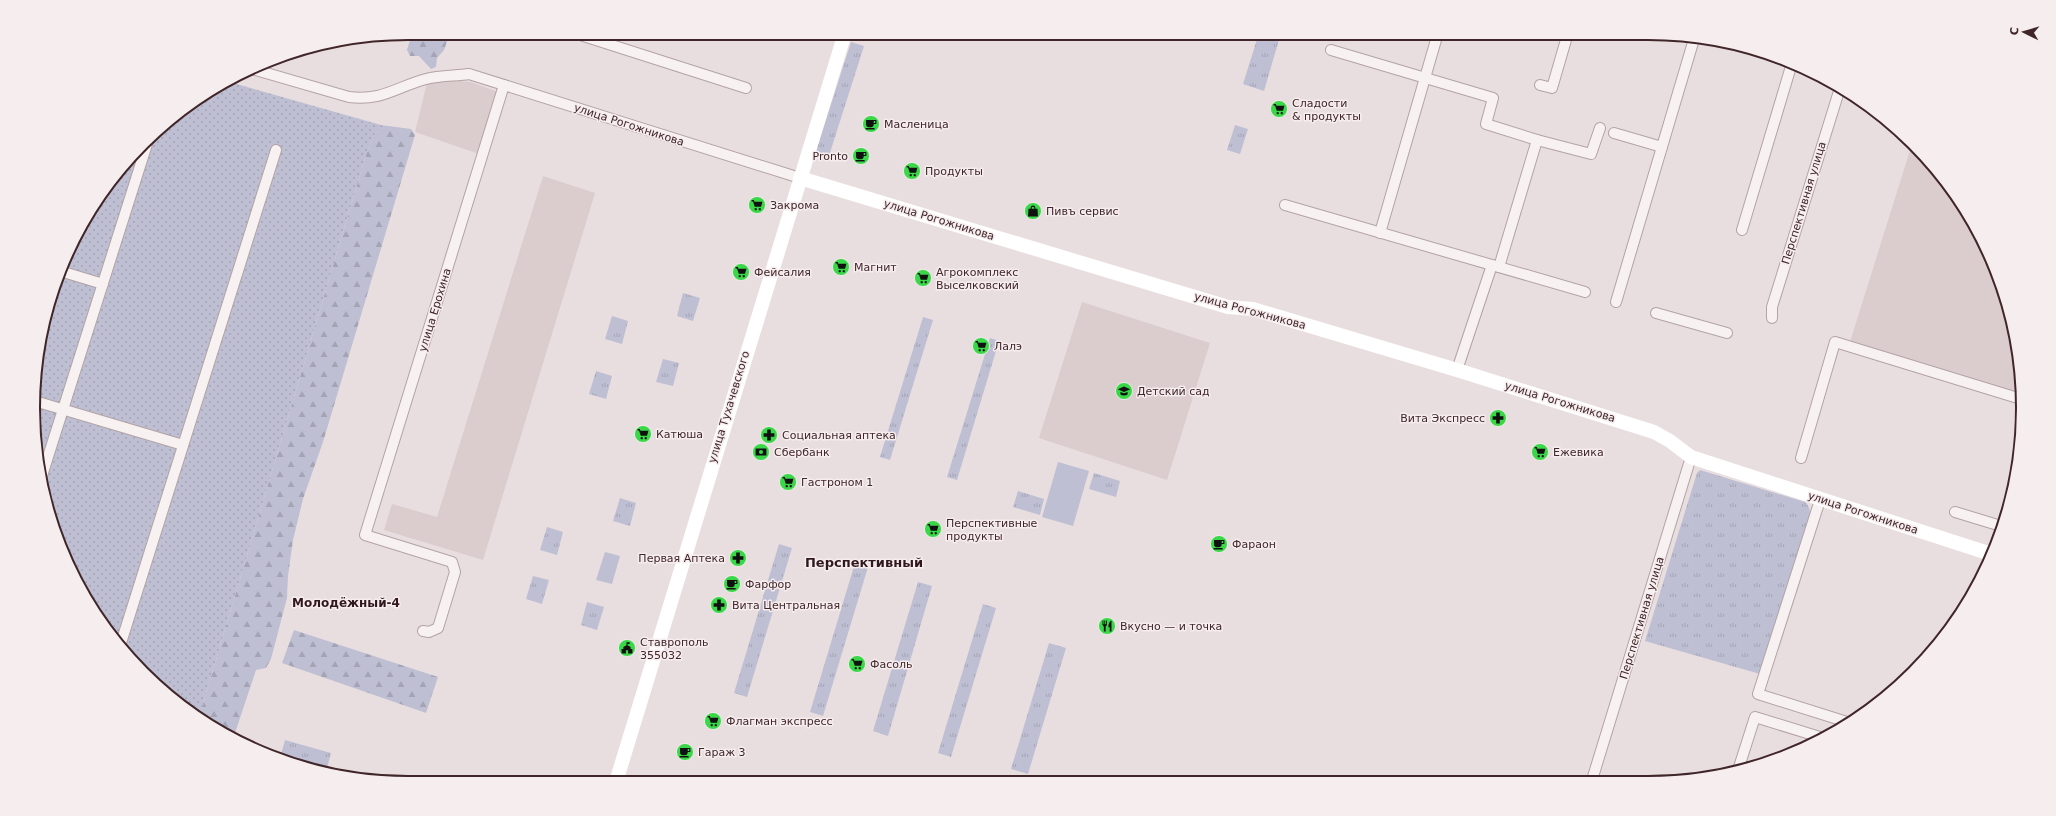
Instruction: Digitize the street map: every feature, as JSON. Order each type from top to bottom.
[{"type":"street","points":[[596,40],[746,88]]},
{"type":"street","name":"улица Тухачевского","points":[[621,776],[843,40]]},
{"type":"street","points":[[1380,232],[1436,40]]},
{"type":"street","points":[[1540,85],[1552,88],[1566,40]]},
{"type":"street","points":[[1616,302],[1693,43]]},
{"type":"street","points":[[1331,50],[1493,98],[1486,124],[1537,140],[1591,154],[1600,128]]},
{"type":"street","points":[[1742,230],[1790,69]]},
{"type":"street","name":"улица Рогожникова","points":[[260,71],[349,97],[365,98],[381,96],[427,78],[469,74],[800,178],[1228,307],[1253,309],[1457,370],[1654,432],[1691,457],[1820,500],[1986,552]]},
{"type":"street","name":"улица Ерохина","points":[[423,631],[429,632],[438,628],[455,572],[452,562],[365,536],[504,85]]},
{"type":"street","name":"Перспективная улица","points":[[1772,318],[1772,308],[1838,93]]},
{"type":"street","points":[[1614,133],[1662,147]]},
{"type":"street","points":[[1457,370],[1496,266],[1537,140]]},
{"type":"street","points":[[122,640],[276,150]]},
{"type":"street","points":[[45,467],[103,284],[136,163]]},
{"type":"street","points":[[1285,205],[1585,292]]},
{"type":"street","points":[[66,273],[103,284]]},
{"type":"street","points":[[1656,313],[1727,333]]},
{"type":"street","points":[[1801,458],[1835,342],[2016,397]]},
{"type":"street","points":[[40,403],[183,445]]},
{"type":"street","name":"Перспективная улица","points":[[1593,776],[1691,457]]},
{"type":"street","points":[[1820,500],[1758,694],[1842,720]]},
{"type":"street","points":[[1955,512],[1996,525]]},
{"type":"street","points":[[1740,764],[1755,717],[1815,736]]},
{"type":"shaded area","points":[[448,80],[471,82],[498,92],[479,154],[415,132],[427,83]]},
{"type":"shaded area","points":[[1910,150],[1925,165],[1954,204],[1967,224],[1988,267],[2009,336],[2013,360],[2015,393],[1850,342]]},
{"type":"shaded area","points":[[543,176],[595,193],[483,560],[384,530],[392,504],[437,517]]},
{"type":"shaded area","name":"Детский сад","points":[[1082,302],[1210,343],[1167,480],[1039,438]]},
{"type":"green space","points":[[410,40],[448,40],[444,50],[437,58],[436,67],[431,69],[419,56],[410,56],[407,50]]},
{"type":"green space","points":[[1257,40],[1279,40],[1264,91],[1243,84]]},
{"type":"green space","points":[[851,42],[864,46],[828,159],[815,154]]},
{"type":"green space","points":[[235,83],[381,125],[373,137],[366,155],[201,712],[165,685],[131,651],[116,632],[89,592],[68,549],[47,480],[41,432],[40,408],[43,360],[53,313],[68,267],[89,224],[116,184],[131,165],[165,131],[184,116]]},
{"type":"green space","points":[[381,125],[411,129],[415,135],[323,442],[303,499],[293,540],[288,576],[287,598],[271,659],[266,668],[256,670],[235,733],[201,712],[366,155],[373,137]]},
{"type":"green space","points":[[1235,125],[1248,129],[1240,154],[1227,150]]},
{"type":"green space","points":[[683,293],[700,298],[693,321],[677,316]]},
{"type":"green space","points":[[612,316],[628,321],[622,344],[605,339]]},
{"type":"green space","points":[[923,317],[933,320],[890,460],[880,457]]},
{"type":"green space","points":[[990,338],[999,341],[957,480],[947,477]]},
{"type":"green space","points":[[663,359],[679,363],[673,386],[656,382]]},
{"type":"green space","points":[[596,371],[612,376],[606,399],[589,394]]},
{"type":"green space","points":[[1058,462],[1089,471],[1073,526],[1042,517]]},
{"type":"green space","points":[[1700,470],[1805,502],[1810,509],[1808,523],[1760,674],[1645,641],[1697,473]]},
{"type":"green space","points":[[1094,473],[1120,481],[1116,497],[1089,489]]},
{"type":"green space","points":[[1018,491],[1044,499],[1040,515],[1013,507]]},
{"type":"green space","points":[[620,498],[636,503],[630,526],[613,521]]},
{"type":"green space","points":[[547,527],[563,532],[557,555],[540,550]]},
{"type":"green space","points":[[779,544],[792,548],[747,697],[734,693]]},
{"type":"green space","points":[[605,552],[620,556],[612,584],[596,580]]},
{"type":"green space","points":[[855,563],[868,567],[823,716],[810,712]]},
{"type":"green space","points":[[533,576],[549,580],[542,604],[526,599]]},
{"type":"green space","points":[[918,582],[932,586],[888,736],[873,731]]},
{"type":"green space","points":[[587,602],[604,607],[597,630],[581,625]]},
{"type":"green space","points":[[983,604],[996,608],[951,757],[938,753]]},
{"type":"green space","points":[[294,630],[438,677],[426,713],[282,663]]},
{"type":"green space","points":[[1049,643],[1066,648],[1028,774],[1011,769]]},
{"type":"green space","points":[[285,740],[331,753],[327,767],[281,753]]},
{"type":"place","name":"Сладости & продукты","points":[[1279,109]]},
{"type":"place","name":"Масленица","points":[[871,124]]},
{"type":"place","name":"Pronto","points":[[861,156]]},
{"type":"place","name":"Продукты","points":[[912,171]]},
{"type":"place","name":"Закрома","points":[[757,205]]},
{"type":"place","name":"Пивъ сервис","points":[[1033,211]]},
{"type":"place","name":"Магнит","points":[[841,267]]},
{"type":"place","name":"Фейсалия","points":[[741,272]]},
{"type":"place","name":"Агрокомплекс Выселковский","points":[[923,278]]},
{"type":"place","name":"Лалэ","points":[[981,346]]},
{"type":"place","name":"Детский сад","points":[[1124,391]]},
{"type":"place","name":"Вита Экспресс","points":[[1498,418]]},
{"type":"place","name":"Катюша","points":[[643,434]]},
{"type":"place","name":"Социальная аптека","points":[[769,435]]},
{"type":"place","name":"Сбербанк","points":[[761,452]]},
{"type":"place","name":"Ежевика","points":[[1540,452]]},
{"type":"place","name":"Гастроном 1","points":[[788,482]]},
{"type":"place","name":"Перспективные продукты","points":[[933,529]]},
{"type":"place","name":"Фараон","points":[[1219,544]]},
{"type":"place","name":"Первая Аптека","points":[[738,558]]},
{"type":"place","name":"Фарфор","points":[[732,584]]},
{"type":"place","name":"Вита Центральная","points":[[719,605]]},
{"type":"place","name":"Вкусно — и точка","points":[[1107,626]]},
{"type":"place","name":"Ставрополь 355032","points":[[627,648]]},
{"type":"place","name":"Фасоль","points":[[857,664]]},
{"type":"place","name":"Флагман экспресс","points":[[713,721]]},
{"type":"place","name":"Гараж 3","points":[[685,752]]},
{"type":"district","name":"Перспективный","points":[[864,562]]},
{"type":"district","name":"Молодёжный-4","points":[[346,603]]}]
